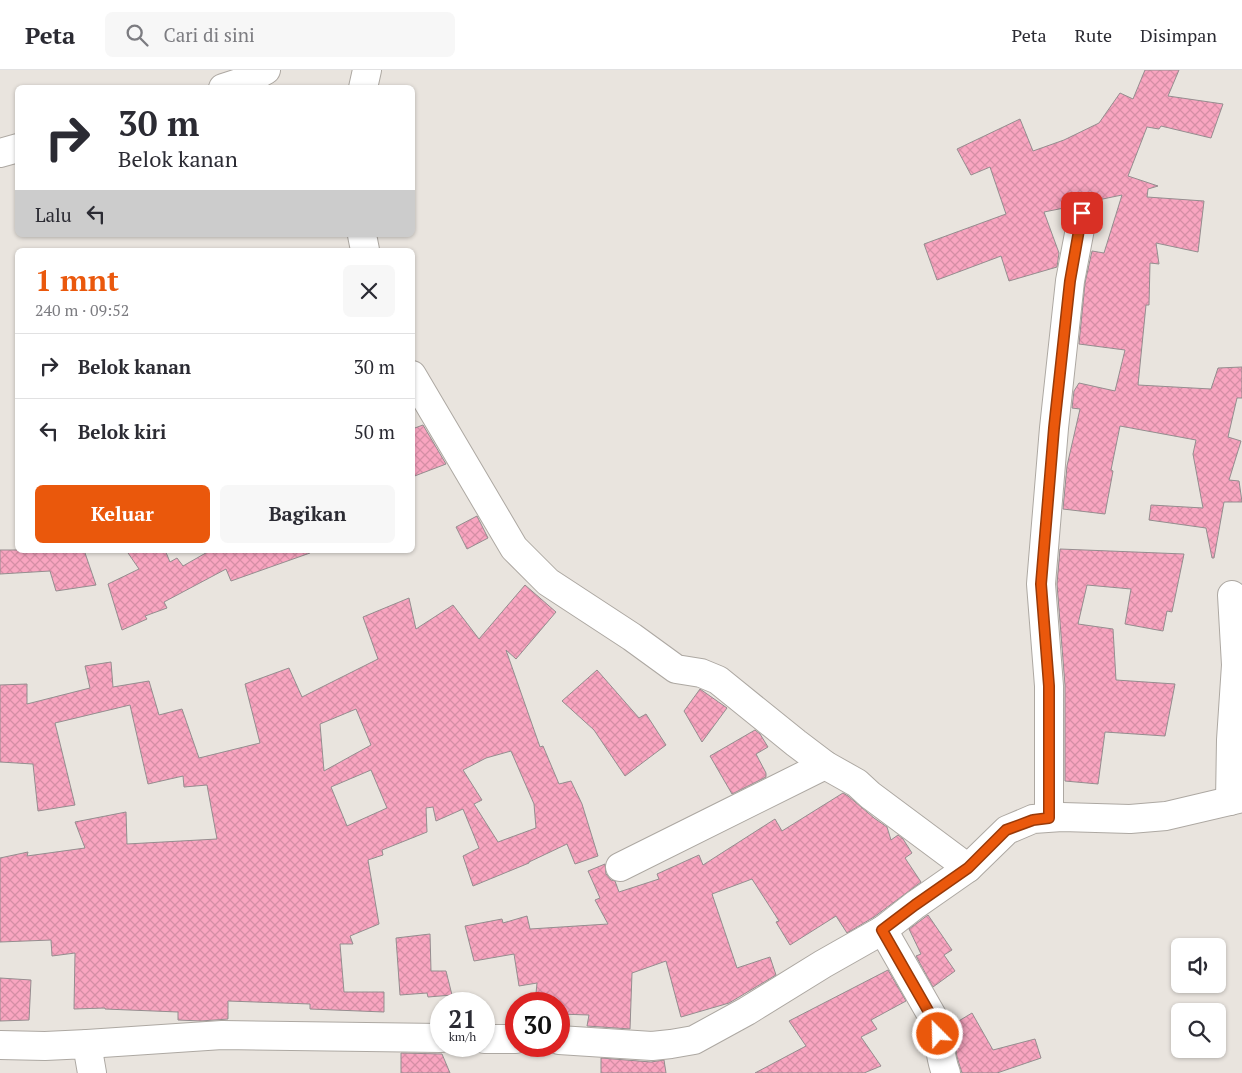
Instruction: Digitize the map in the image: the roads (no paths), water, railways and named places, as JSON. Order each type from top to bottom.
[{"type":"street","points":[[232,85],[248,80],[266,70]]},
{"type":"street","points":[[364,85],[367,70]]},
{"type":"street","points":[[0,153],[15,149]]},
{"type":"street","points":[[1049,818],[1049,686],[1041,584],[1054,428],[1070,281],[1082,213]]},
{"type":"street","points":[[415,387],[419,403],[473,476],[514,548],[548,582],[632,637],[676,669],[701,673],[718,680],[825,765],[857,784],[968,868]]},
{"type":"street","points":[[570,1041],[652,1046],[694,1040],[747,1011],[882,930],[968,868],[1006,830],[1033,820],[1062,816],[1130,819],[1166,816],[1236,800],[1231,740],[1236,665],[1232,594]]},
{"type":"street","points":[[620,867],[825,765]]},
{"type":"street","points":[[882,930],[934,1021],[946,1073]]},
{"type":"street","points":[[0,1045],[45,1046],[222,1035],[430,1038]]},
{"type":"street","points":[[87,1044],[92,1073]]}]
